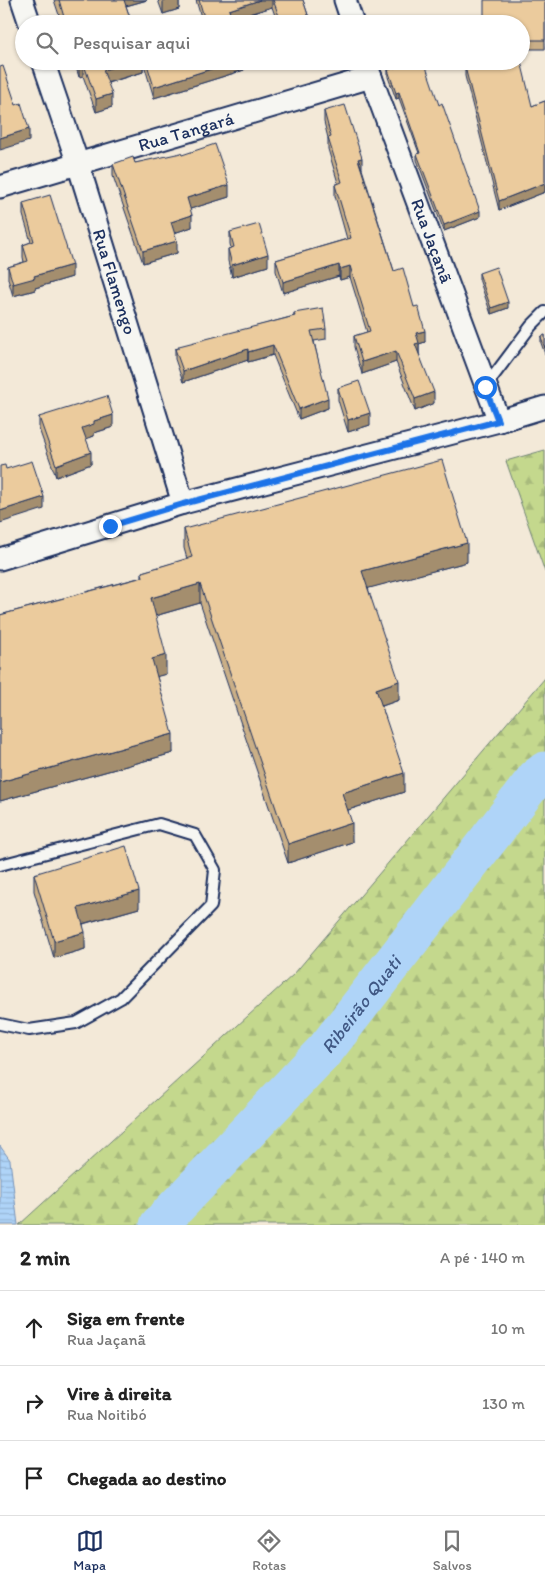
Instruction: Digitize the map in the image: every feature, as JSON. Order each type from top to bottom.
[{"type":"street","points":[[22,0],[27,15]]},
{"type":"street","points":[[345,0],[350,15]]},
{"type":"street","name":"Rua Flamengo","points":[[46,70],[78,164],[183,504]]},
{"type":"street","name":"Rua Tangará","points":[[0,187],[78,164],[365,70]]},
{"type":"street","name":"Rua Jaçanã","points":[[368,70],[498,421]]},
{"type":"street","points":[[0,559],[183,504],[545,407]]},
{"type":"lane","points":[[485,387],[531,326],[545,312]]},
{"type":"lane","points":[[0,864],[159,824],[195,835],[215,870],[211,906],[121,998],[76,1023],[29,1030],[0,1024]]},
{"type":"green space","points":[[545,450],[545,572],[506,461]]},
{"type":"green space","points":[[545,678],[545,1225],[19,1225],[294,974]]},
{"type":"water","points":[[0,1146],[10,1160],[18,1225],[0,1225]]},
{"type":"building","points":[[59,0],[124,0],[129,15],[63,15]]},
{"type":"building","points":[[199,0],[260,0],[229,10],[230,15],[203,15]]},
{"type":"building","points":[[273,0],[303,0],[308,15],[279,15]]},
{"type":"building","points":[[484,0],[545,0],[545,40],[530,40],[530,15],[484,15]]},
{"type":"building","points":[[3,66],[16,105],[21,103],[29,129],[0,138],[0,67]]},
{"type":"building","points":[[86,70],[103,70],[112,94],[96,99]]},
{"type":"building","points":[[149,70],[208,70],[154,87]]},
{"type":"building","points":[[388,70],[427,70],[439,105],[442,103],[480,211],[444,225],[417,154],[420,153],[399,92],[396,93]]},
{"type":"building","points":[[466,70],[523,70],[532,106],[545,101],[545,183],[499,201]]},
{"type":"building","points":[[345,105],[362,158],[358,159],[394,271],[403,268],[414,307],[418,306],[425,331],[416,333],[419,343],[415,344],[434,392],[415,399],[396,351],[362,362],[354,336],[370,331],[350,266],[340,269],[339,265],[283,282],[276,260],[351,238],[335,185],[342,182],[328,138],[331,137],[324,111]]},
{"type":"building","points":[[215,144],[229,185],[187,198],[192,215],[171,222],[177,241],[143,251],[113,164],[133,157],[135,163],[181,153],[182,155]]},
{"type":"building","points":[[50,195],[72,265],[13,284],[8,267],[28,261],[23,245],[34,241],[23,203]]},
{"type":"building","points":[[259,224],[268,254],[232,265],[228,249],[234,247],[230,232]]},
{"type":"building","points":[[496,267],[508,302],[491,308],[479,273]]},
{"type":"building","points":[[323,308],[326,329],[311,331],[328,398],[299,409],[273,345],[248,352],[248,349],[183,371],[175,349],[179,348],[179,346],[295,316],[294,313]]},
{"type":"building","points":[[545,335],[545,348],[541,337]]},
{"type":"building","points":[[359,381],[370,413],[348,420],[338,388]]},
{"type":"building","points":[[107,396],[113,415],[94,421],[94,424],[82,428],[91,452],[56,465],[39,417]]},
{"type":"building","points":[[442,460],[467,543],[362,571],[399,681],[376,689],[404,773],[342,793],[352,823],[288,844],[200,584],[151,598],[166,655],[152,659],[173,734],[0,782],[0,615],[143,577],[142,572],[192,557],[184,529]]},
{"type":"building","points":[[32,461],[44,497],[0,511],[0,466],[5,465],[6,469]]},
{"type":"building","points":[[126,846],[139,891],[78,908],[85,932],[54,941],[34,874]]},
{"type":"waterway","name":"Ribeirão Quati","points":[[159,1225],[326,1049],[536,778],[545,771]]},
{"type":"route","points":[[110,526],[183,504],[498,421],[485,387]]}]
